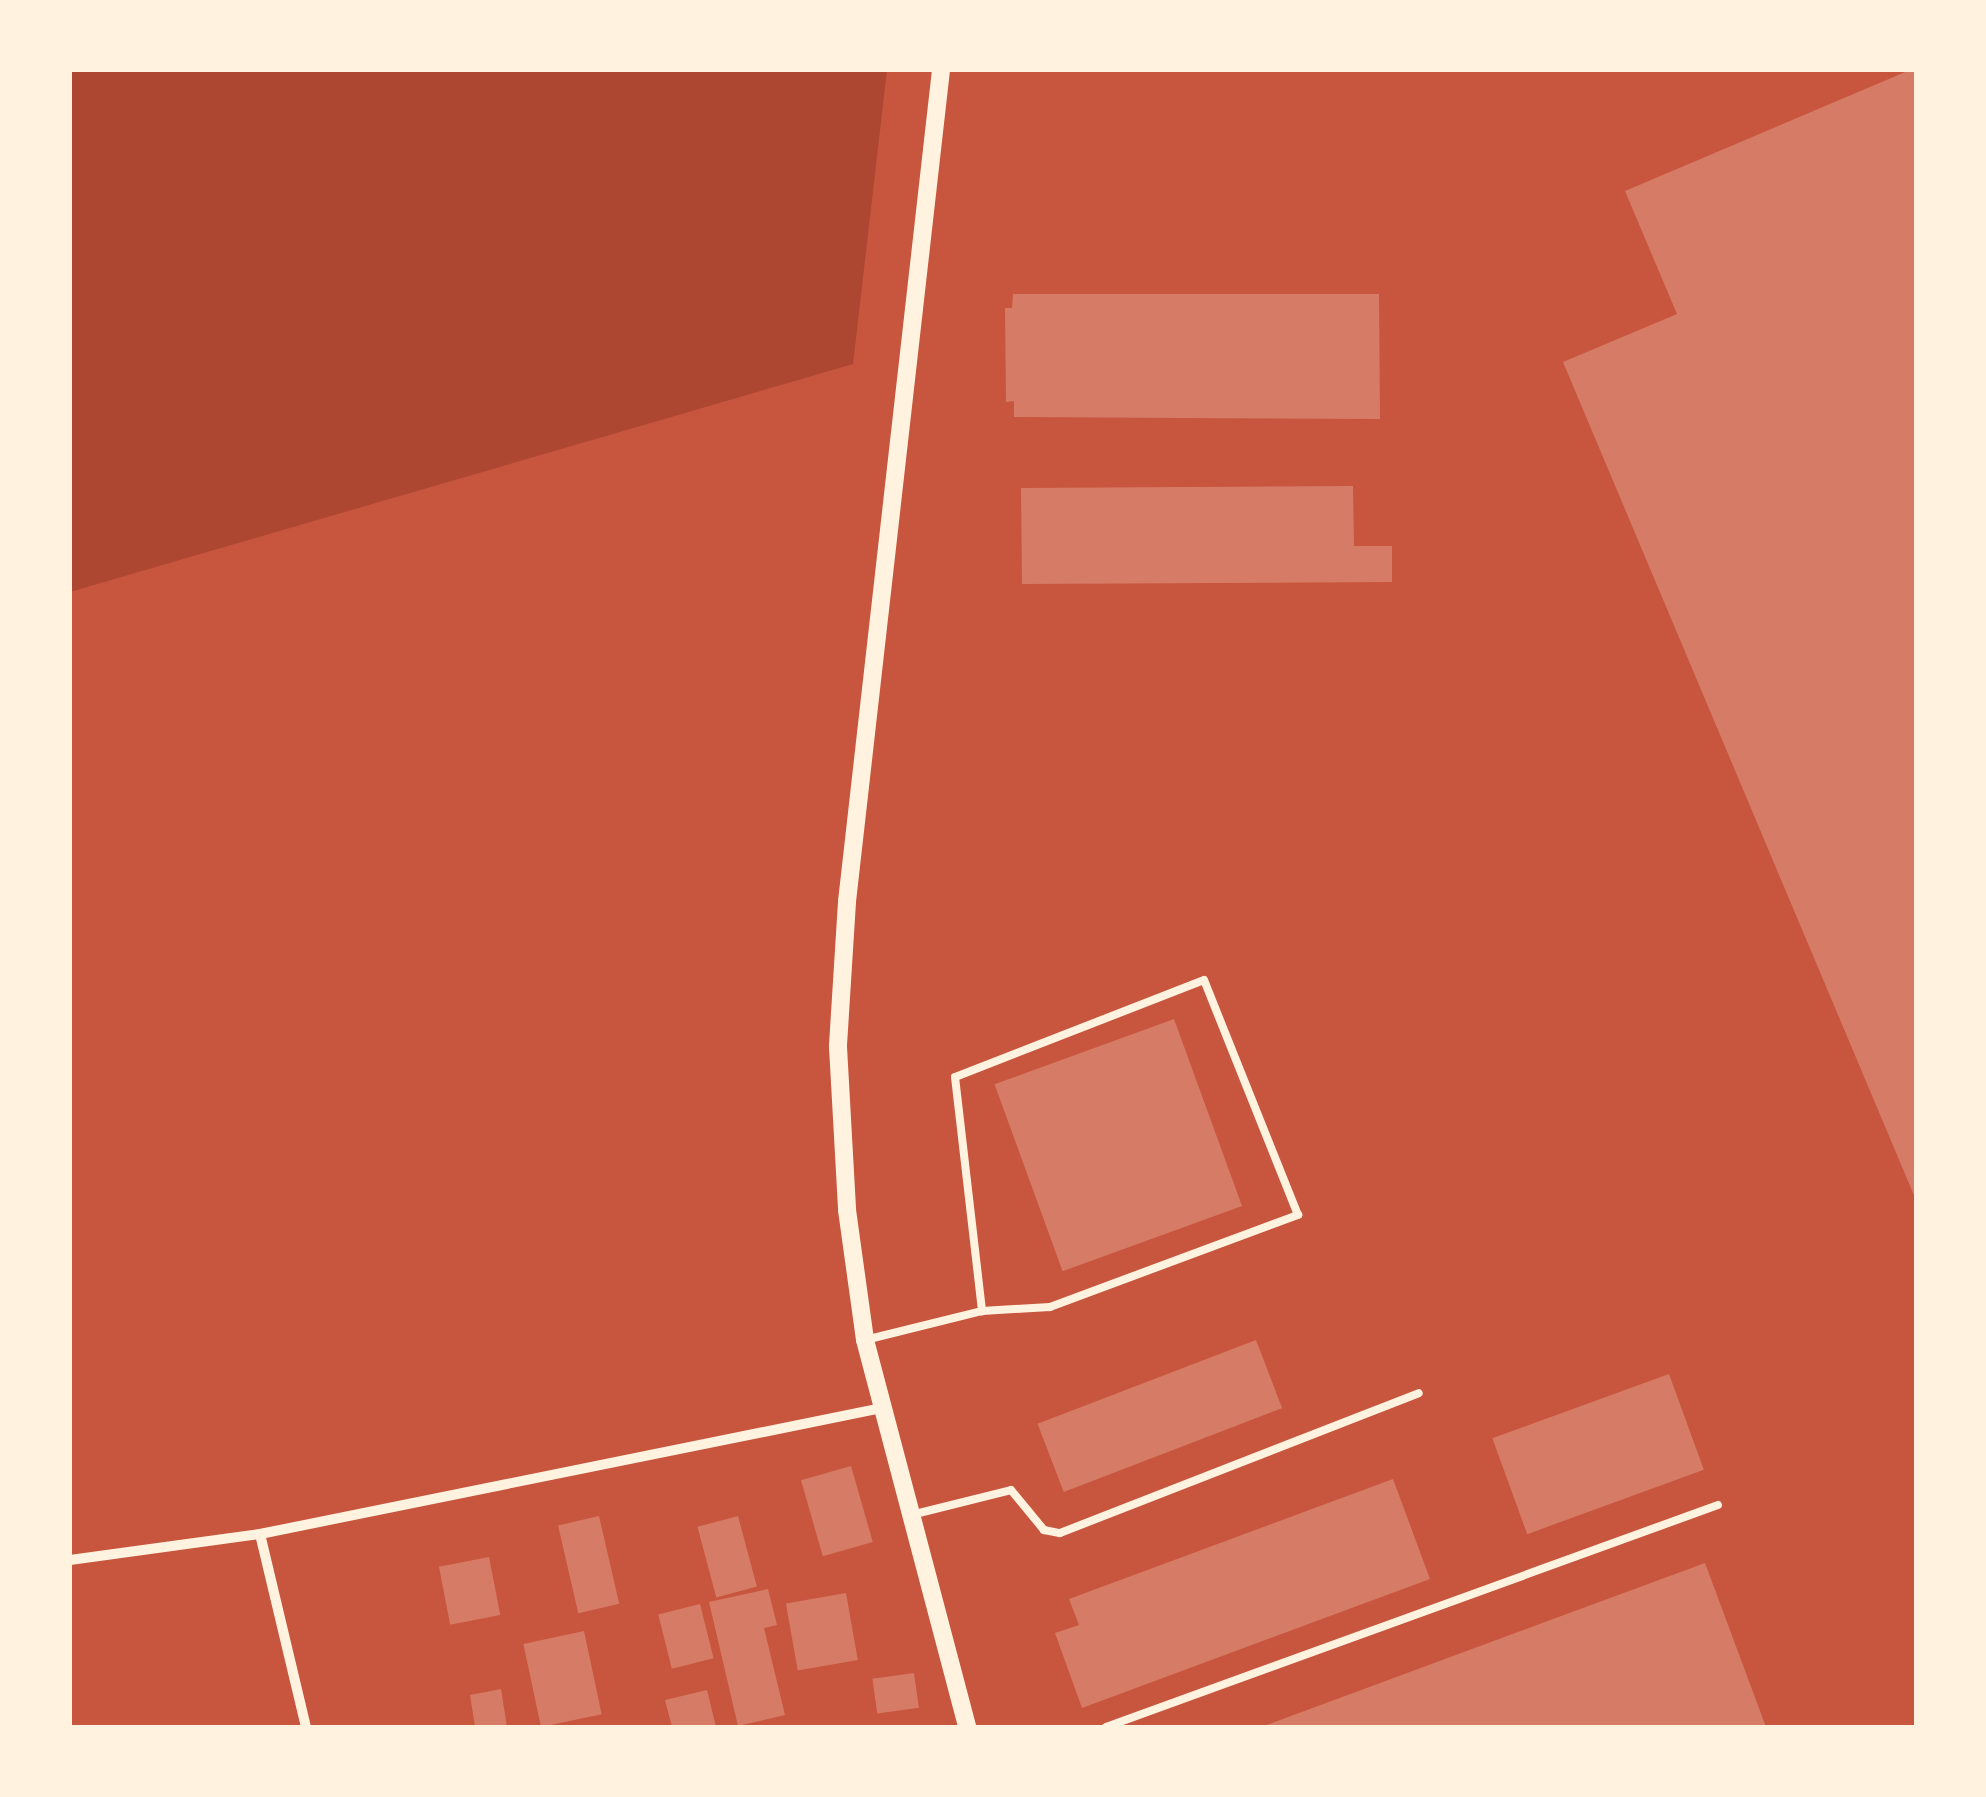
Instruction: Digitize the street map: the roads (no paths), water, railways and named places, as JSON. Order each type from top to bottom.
[{"type":"street","points":[[942,70],[841,983],[840,1125],[865,1340],[961,1726]]},
{"type":"street","points":[[70,1560],[260,1534],[882,1408]]},
{"type":"street","points":[[260,1534],[306,1727]]},
{"type":"lane","points":[[865,1340],[982,1311],[1050,1308],[1298,1215],[1204,980],[955,1077],[982,1311]]},
{"type":"lane","points":[[911,1515],[1003,1489],[1044,1530],[1060,1533],[1419,1393]]},
{"type":"lane","points":[[1106,1727],[1718,1505]]}]
